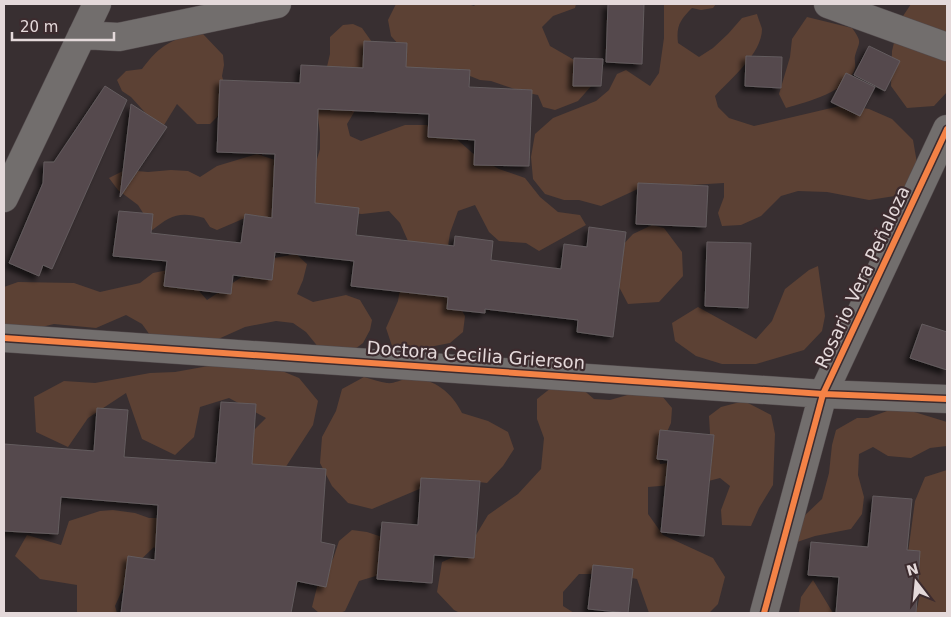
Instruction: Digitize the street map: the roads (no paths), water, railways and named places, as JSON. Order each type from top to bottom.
[{"type":"street","points":[[4,198],[97,4]]},
{"type":"street","points":[[82,35],[118,36],[277,4]]},
{"type":"street","points":[[828,4],[947,47]]},
{"type":"street","name":"Rosario Vera Peñaloza","points":[[764,613],[823,394],[947,129]]},
{"type":"street","name":"Doctora Cecilia Grierson","points":[[4,338],[823,394],[947,400]]}]
